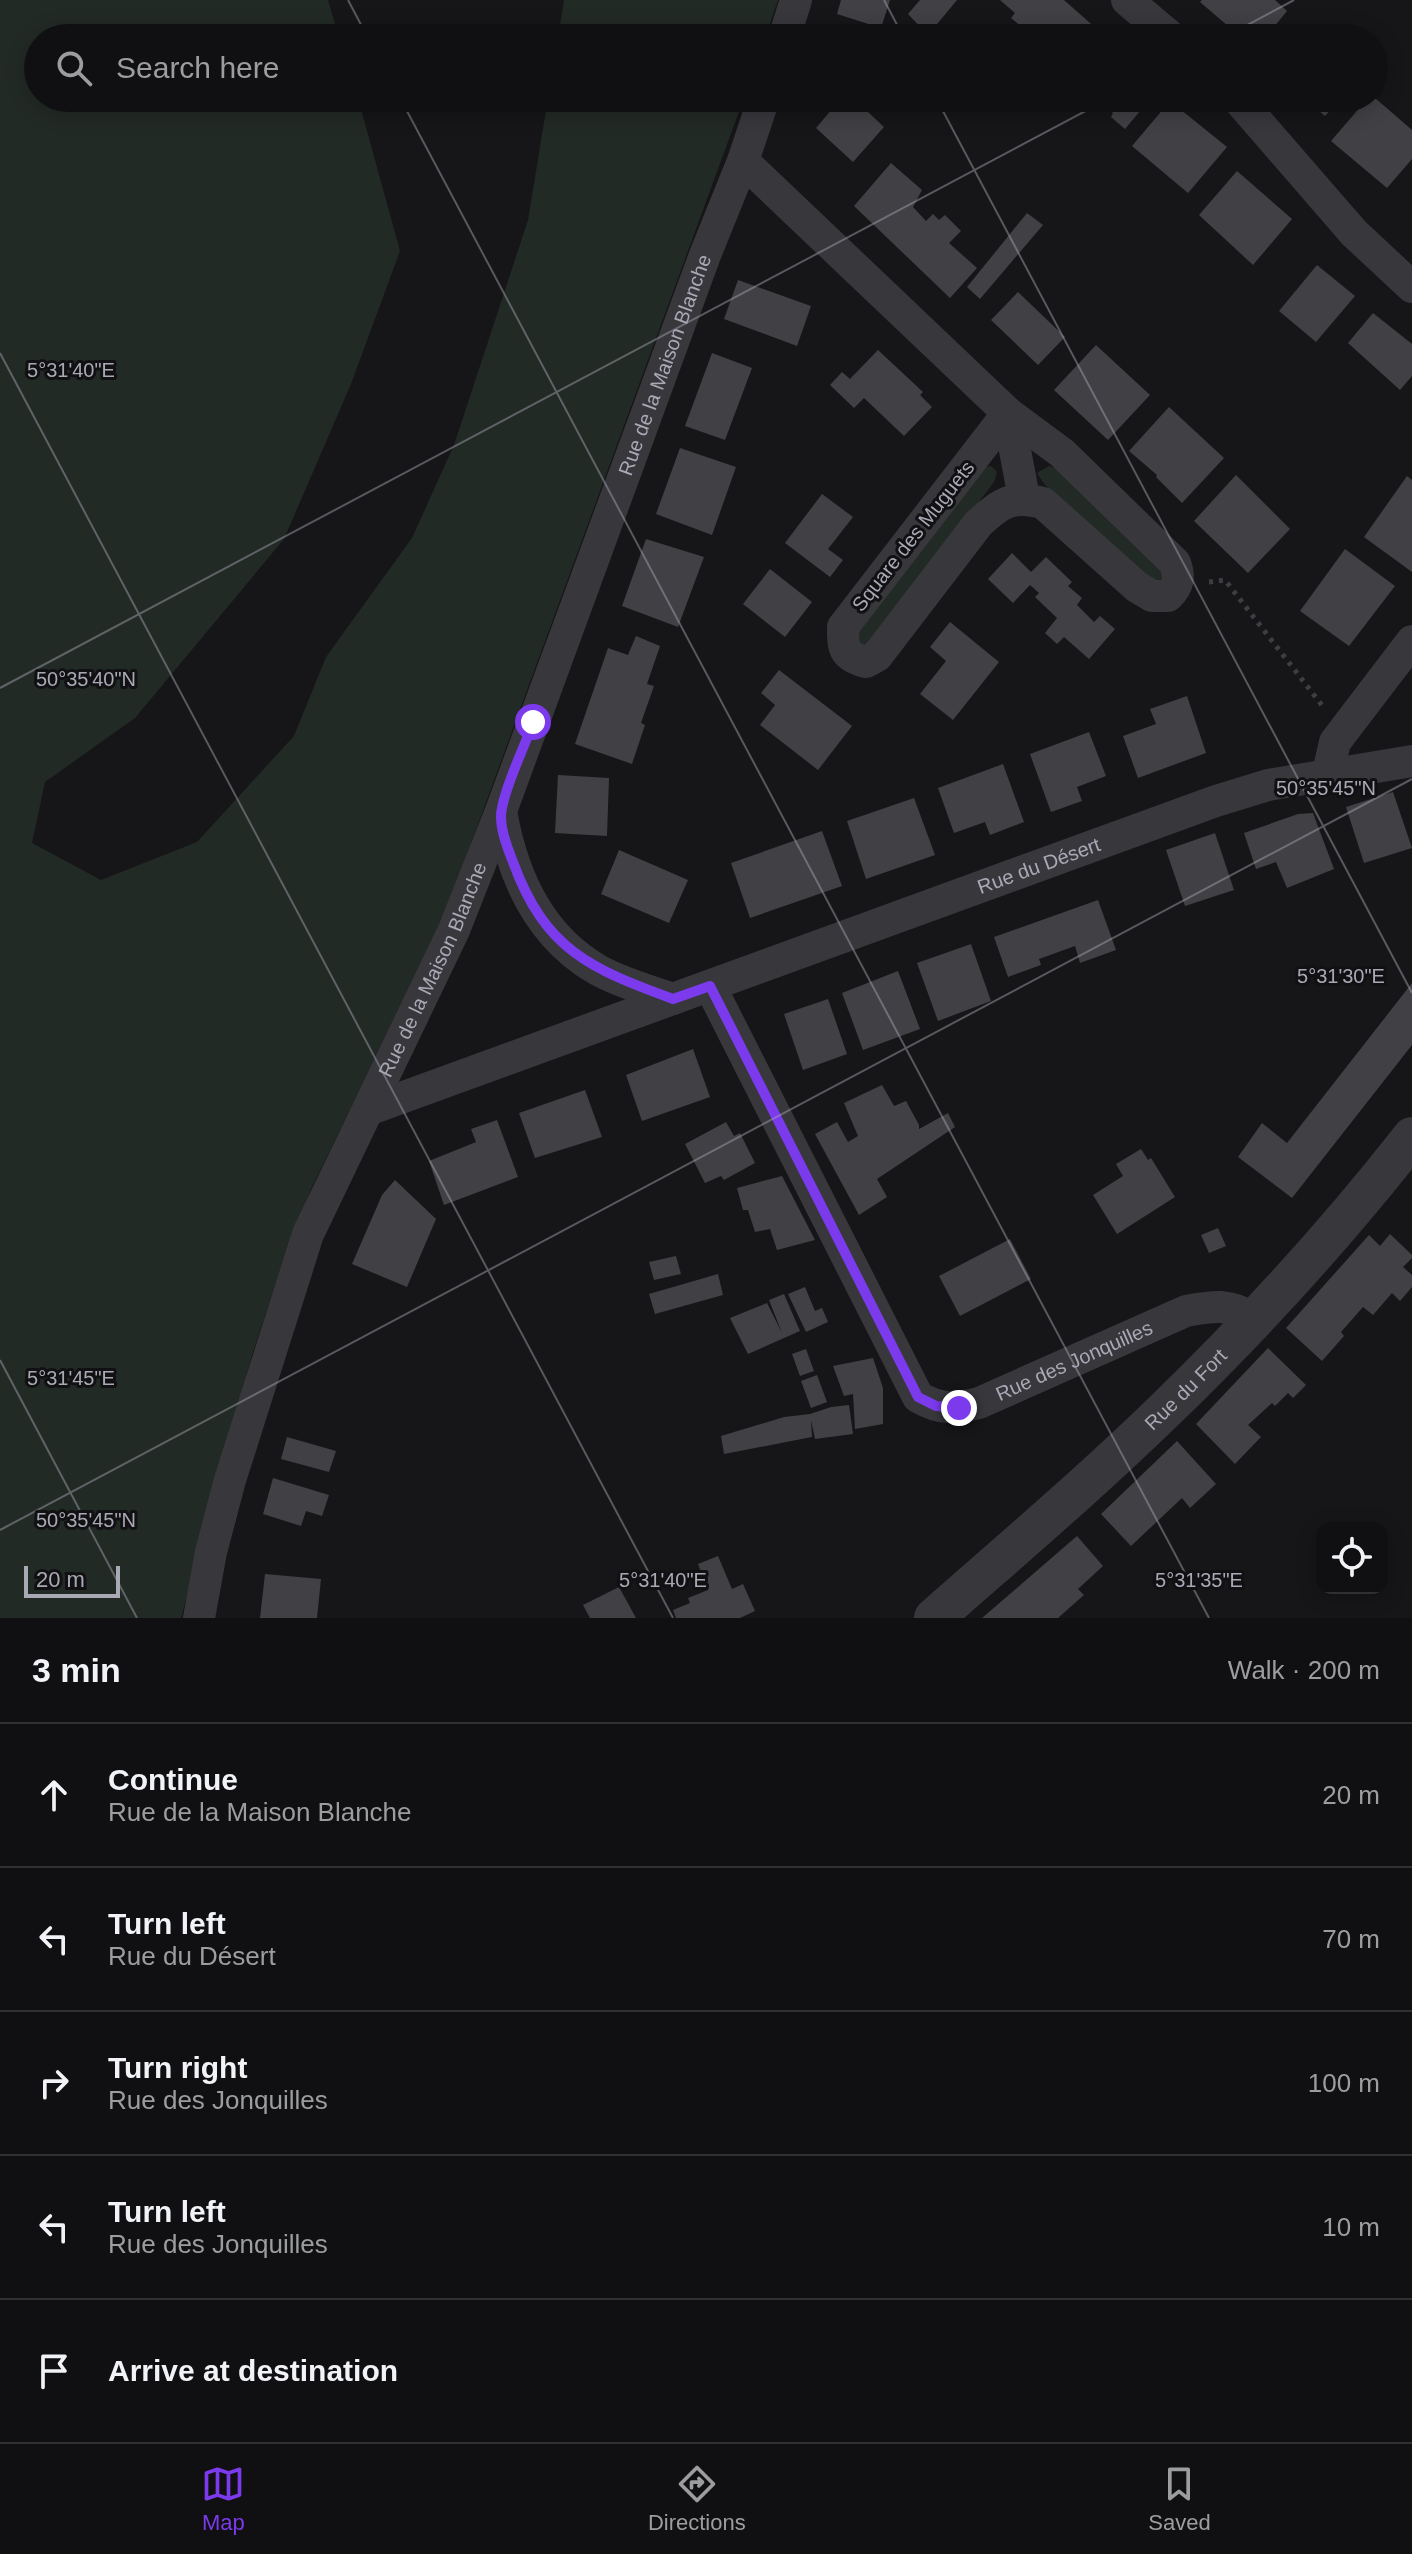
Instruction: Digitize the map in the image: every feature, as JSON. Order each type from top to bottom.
[{"type":"street","points":[[788,24],[796,0]]},
{"type":"street","points":[[1127,0],[1155,24]]},
{"type":"street","name":"Rue de la Maison Blanche","points":[[199,1618],[211,1552],[230,1480],[308,1234],[454,930],[501,811],[759,112]]},
{"type":"street","points":[[1249,112],[1354,233],[1412,287]]},
{"type":"street","points":[[743,161],[1008,413],[1062,453],[1175,563],[1179,575],[1177,588],[1168,596],[1152,596],[1137,587],[1043,503],[1024,498],[1008,413]]},
{"type":"street","name":"Square des Muguets","points":[[1008,413],[843,627],[843,646],[852,658],[866,662],[877,656],[978,524],[994,509],[1024,498]]},
{"type":"street","points":[[1327,777],[1335,742],[1412,641]]},
{"type":"street","name":"Rue du Désert","points":[[368,1110],[1216,801],[1268,785],[1412,761]]},
{"type":"street","points":[[501,811],[507,845],[519,879],[551,932],[597,969],[673,999]]},
{"type":"street","name":"Rue des Jonquilles","points":[[710,986],[918,1397],[936,1406],[959,1408],[979,1403],[1186,1311],[1214,1306],[1237,1308],[1255,1319]]},
{"type":"street","name":"Rue du Fort","points":[[934,1618],[1164,1412],[1354,1211],[1412,1137]]},
{"type":"path","points":[[1225,580],[1325,709]]},
{"type":"shaded area","points":[[0,0],[328,0],[335,24],[24,24],[24,112],[362,112],[400,251],[351,384],[284,539],[135,718],[45,782],[32,843],[101,880],[197,842],[294,736],[326,657],[412,538],[454,445],[528,220],[546,112],[739,112],[444,917],[311,1189],[280,1270],[252,1355],[181,1618],[0,1618]]},
{"type":"shaded area","points":[[564,0],[778,0],[770,24],[560,24]]},
{"type":"shaded area","points":[[991,466],[997,472],[994,482],[871,644],[858,645],[855,633],[980,468]]},
{"type":"shaded area","points":[[1049,466],[1059,469],[1167,573],[1158,581],[1148,582],[1045,485],[1037,473]]},
{"type":"building","points":[[841,0],[890,0],[882,24],[868,24],[837,14]]},
{"type":"building","points":[[920,0],[957,0],[937,24],[918,24],[908,14]]},
{"type":"building","points":[[1000,0],[1064,0],[1091,24],[1018,24],[1011,18],[1015,13]]},
{"type":"building","points":[[1275,0],[1287,11],[1276,24],[1226,24],[1200,2]]},
{"type":"building","points":[[1388,109],[1412,130],[1412,159],[1387,188],[1331,141],[1356,112],[1388,112]]},
{"type":"building","points":[[830,112],[868,112],[884,127],[853,162],[816,128]]},
{"type":"building","points":[[1139,112],[1125,129],[1111,117],[1113,113]]},
{"type":"building","points":[[1161,112],[1184,112],[1227,147],[1188,193],[1132,146]]},
{"type":"building","points":[[891,163],[922,190],[913,207],[926,221],[933,214],[939,220],[945,215],[961,231],[949,243],[977,268],[950,298],[854,206]]},
{"type":"building","points":[[1237,171],[1292,219],[1253,265],[1199,215]]},
{"type":"building","points":[[1027,213],[1043,225],[980,299],[967,287]]},
{"type":"building","points":[[1317,265],[1355,296],[1316,342],[1279,311]]},
{"type":"building","points":[[738,280],[811,306],[797,346],[724,319]]},
{"type":"building","points":[[1018,292],[1065,337],[1038,365],[991,320]]},
{"type":"building","points":[[1373,313],[1412,344],[1412,376],[1400,390],[1348,343]]},
{"type":"building","points":[[1096,345],[1150,395],[1108,440],[1054,390]]},
{"type":"building","points":[[878,350],[923,392],[920,395],[932,407],[904,436],[864,398],[854,408],[830,385],[842,372],[850,379]]},
{"type":"building","points":[[712,353],[752,368],[725,440],[685,426]]},
{"type":"building","points":[[1169,407],[1224,458],[1182,503],[1157,475],[1129,451]]},
{"type":"building","points":[[680,448],[736,467],[712,535],[656,514]]},
{"type":"building","points":[[1236,475],[1290,529],[1248,573],[1194,521]]},
{"type":"building","points":[[1407,476],[1412,480],[1412,572],[1364,537]]},
{"type":"building","points":[[822,494],[853,517],[828,549],[843,560],[830,577],[785,543]]},
{"type":"building","points":[[646,539],[704,557],[678,627],[622,606]]},
{"type":"building","points":[[1345,549],[1395,586],[1349,646],[1300,611]]},
{"type":"building","points":[[1012,553],[1031,572],[1046,557],[1072,582],[1068,586],[1082,598],[1077,605],[1094,622],[1100,616],[1115,629],[1089,659],[1064,637],[1057,644],[1045,633],[1057,618],[1035,597],[1039,593],[1030,585],[1013,603],[988,579]]},
{"type":"building","points":[[770,569],[812,602],[785,637],[743,604]]},
{"type":"building","points":[[950,622],[999,662],[953,720],[920,694],[946,661],[930,647]]},
{"type":"building","points":[[636,636],[660,646],[647,684],[654,686],[641,723],[645,725],[632,764],[575,744],[608,648],[628,655]]},
{"type":"building","points":[[779,670],[852,726],[818,770],[760,725],[775,705],[761,693]]},
{"type":"building","points":[[1187,696],[1206,753],[1138,778],[1123,736],[1156,724],[1150,709]]},
{"type":"building","points":[[1089,732],[1106,776],[1077,787],[1082,801],[1051,812],[1030,754]]},
{"type":"building","points":[[1003,764],[1024,822],[990,835],[985,822],[954,833],[938,788]]},
{"type":"building","points":[[558,775],[609,778],[607,836],[555,833]]},
{"type":"building","points":[[1393,792],[1412,848],[1364,863],[1346,807]]},
{"type":"building","points":[[914,798],[935,855],[866,879],[847,821]]},
{"type":"building","points":[[1313,813],[1334,869],[1287,888],[1276,862],[1256,869],[1244,833],[1298,814]]},
{"type":"building","points":[[822,831],[842,886],[750,918],[731,863]]},
{"type":"building","points":[[1215,833],[1234,890],[1185,906],[1166,850]]},
{"type":"building","points":[[619,850],[688,880],[669,923],[601,894]]},
{"type":"building","points":[[1098,900],[1116,950],[1080,963],[1075,946],[1039,959],[1041,965],[1008,977],[994,937]]},
{"type":"building","points":[[971,944],[991,1001],[938,1021],[917,963]]},
{"type":"building","points":[[898,971],[920,1029],[863,1050],[842,993]]},
{"type":"building","points":[[1412,983],[1412,1045],[1292,1198],[1238,1157],[1262,1123],[1287,1143]]},
{"type":"building","points":[[828,999],[847,1054],[803,1070],[784,1014]]},
{"type":"building","points":[[693,1049],[710,1097],[642,1121],[626,1075]]},
{"type":"building","points":[[882,1085],[894,1106],[906,1101],[919,1129],[948,1113],[955,1127],[877,1179],[887,1197],[859,1215],[815,1134],[837,1122],[848,1142],[858,1136],[844,1103]]},
{"type":"building","points":[[585,1090],[602,1137],[535,1158],[519,1113]]},
{"type":"building","points":[[497,1120],[518,1177],[444,1205],[429,1161],[476,1142],[471,1129]]},
{"type":"building","points":[[726,1122],[734,1136],[740,1133],[755,1163],[724,1180],[721,1176],[705,1183],[685,1144]]},
{"type":"building","points":[[1141,1149],[1148,1160],[1151,1158],[1175,1197],[1117,1234],[1093,1195],[1123,1176],[1116,1164]]},
{"type":"building","points":[[782,1176],[815,1240],[777,1250],[770,1229],[755,1232],[748,1210],[743,1210],[737,1188]]},
{"type":"building","points":[[395,1180],[436,1219],[407,1287],[352,1264],[382,1195]]},
{"type":"building","points":[[1218,1228],[1226,1246],[1209,1253],[1201,1235]]},
{"type":"building","points":[[1390,1234],[1412,1255],[1403,1267],[1412,1275],[1412,1287],[1400,1301],[1392,1293],[1373,1315],[1363,1307],[1341,1332],[1344,1336],[1322,1361],[1286,1328],[1369,1235],[1380,1246]]},
{"type":"building","points":[[1010,1239],[1031,1279],[960,1316],[939,1276]]},
{"type":"building","points":[[676,1256],[681,1274],[654,1280],[649,1262]]},
{"type":"building","points":[[718,1274],[723,1295],[655,1314],[649,1294]]},
{"type":"building","points":[[805,1287],[815,1311],[822,1308],[828,1322],[806,1332],[788,1294]]},
{"type":"building","points":[[784,1294],[800,1331],[748,1354],[730,1318],[767,1303],[782,1333],[769,1300]]},
{"type":"building","points":[[1268,1348],[1306,1385],[1293,1398],[1288,1393],[1275,1406],[1272,1403],[1248,1425],[1261,1437],[1235,1464],[1196,1424]]},
{"type":"building","points":[[806,1349],[814,1371],[800,1376],[792,1354]]},
{"type":"building","points":[[873,1358],[883,1388],[883,1424],[855,1429],[853,1394],[844,1396],[833,1366]]},
{"type":"building","points":[[817,1375],[827,1402],[811,1408],[801,1381]]},
{"type":"building","points":[[849,1405],[853,1434],[815,1439],[811,1420],[812,1437],[724,1454],[721,1436],[784,1417]]},
{"type":"building","points":[[287,1437],[336,1451],[329,1472],[281,1459]]},
{"type":"building","points":[[1177,1441],[1216,1484],[1190,1508],[1182,1498],[1131,1546],[1101,1514]]},
{"type":"building","points":[[273,1478],[329,1495],[322,1516],[306,1511],[301,1526],[263,1514]]},
{"type":"building","points":[[1077,1536],[1103,1566],[1078,1589],[1084,1595],[1058,1618],[982,1618]]},
{"type":"building","points":[[718,1556],[732,1589],[743,1584],[755,1611],[740,1618],[676,1618],[673,1610],[690,1603],[688,1598],[708,1590],[698,1564]]},
{"type":"building","points":[[265,1574],[321,1579],[317,1618],[260,1618]]},
{"type":"building","points":[[619,1587],[636,1618],[590,1618],[583,1605]]},
{"type":"route","points":[[533,722],[501,811],[507,845],[533,906],[551,932],[597,969],[673,999],[710,986],[918,1397],[936,1406],[959,1408]]}]
